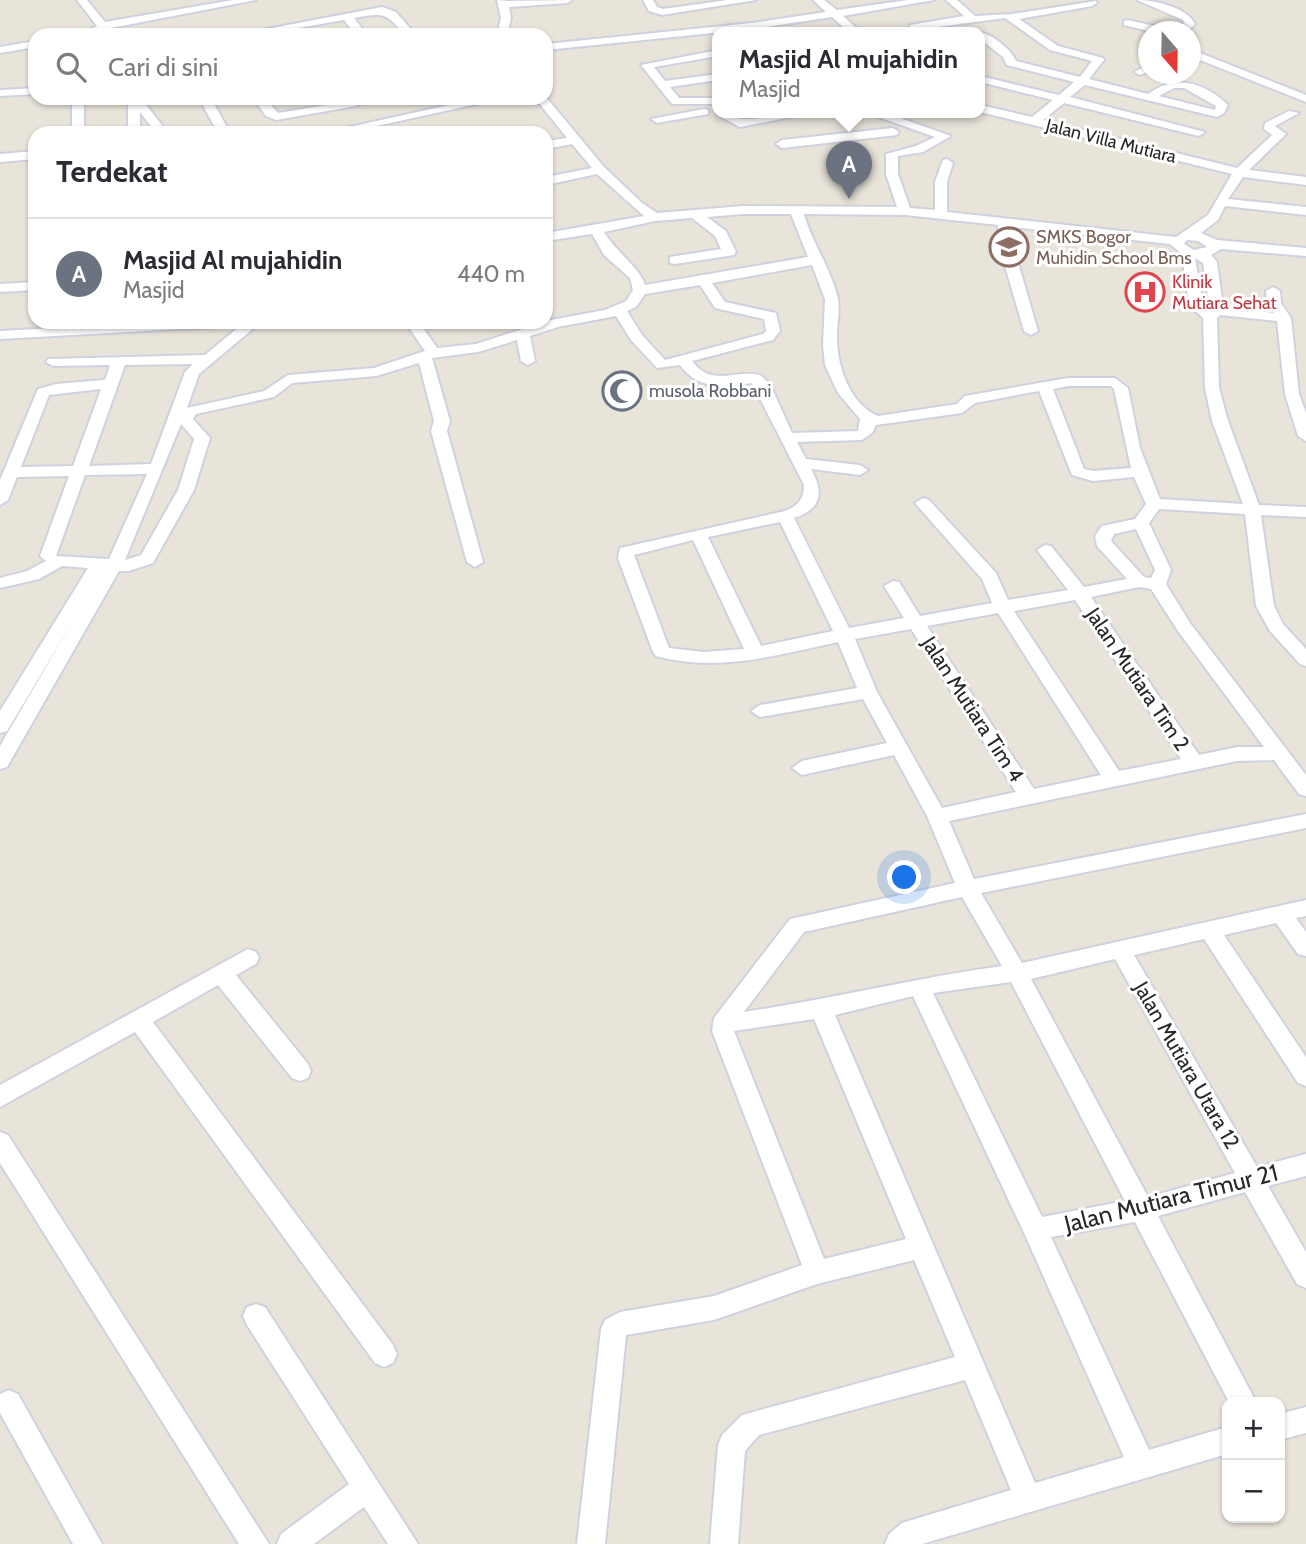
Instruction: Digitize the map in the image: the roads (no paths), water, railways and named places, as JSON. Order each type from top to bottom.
[{"type":"street","points":[[82,0],[91,15],[103,26]]},
{"type":"street","points":[[99,28],[251,0]]},
{"type":"street","points":[[502,28],[503,2],[567,0]]},
{"type":"street","points":[[648,0],[653,9],[662,12],[751,0]]},
{"type":"street","points":[[818,0],[850,27]]},
{"type":"street","points":[[728,27],[929,0]]},
{"type":"street","points":[[951,0],[970,16],[964,20]]},
{"type":"street","points":[[1142,0],[1187,18],[1188,21]]},
{"type":"street","points":[[932,27],[994,15],[1012,17],[1092,3]]},
{"type":"street","points":[[1065,8],[1076,16]]},
{"type":"street","points":[[286,28],[387,11],[404,28]]},
{"type":"street","points":[[347,17],[356,28]]},
{"type":"street","points":[[1012,17],[1054,48],[1099,60],[1082,81],[1034,122]]},
{"type":"street","points":[[964,20],[973,27]]},
{"type":"street","points":[[1128,23],[1138,25]]},
{"type":"street","points":[[305,24],[308,28]]},
{"type":"street","points":[[553,46],[712,29]]},
{"type":"street","points":[[985,37],[1008,55],[1011,63],[1217,114]]},
{"type":"street","points":[[553,54],[596,43]]},
{"type":"street","points":[[0,50],[28,45]]},
{"type":"street","points":[[712,54],[647,65],[676,102],[712,106]]},
{"type":"street","points":[[1201,58],[1306,99]]},
{"type":"street","points":[[662,85],[712,78]]},
{"type":"street","points":[[985,80],[1199,132]]},
{"type":"street","points":[[1150,97],[1169,83],[1180,83],[1224,107],[1189,143]]},
{"type":"street","points":[[0,93],[28,91]]},
{"type":"street","points":[[78,105],[78,126]]},
{"type":"street","points":[[134,126],[135,105]]},
{"type":"street","points":[[140,105],[157,126]]},
{"type":"street","points":[[209,105],[220,126]]},
{"type":"street","points":[[263,105],[272,116],[345,105]]},
{"type":"street","points":[[315,105],[319,110]]},
{"type":"street","points":[[362,126],[464,105]]},
{"type":"street","points":[[546,105],[600,170],[638,206],[656,217]]},
{"type":"street","points":[[657,119],[712,108]]},
{"type":"street","name":"Jalan Villa Mutiara","points":[[985,109],[1242,173],[1306,181]]},
{"type":"street","points":[[1210,246],[1188,252],[1178,247],[1183,238],[1213,216],[1229,185],[1273,138],[1280,134],[1269,129],[1269,125],[1300,111]]},
{"type":"street","points":[[732,118],[740,124],[775,118]]},
{"type":"street","points":[[782,144],[893,131],[880,118]]},
{"type":"street","points":[[889,118],[946,136],[919,149],[892,154],[892,174],[905,211]]},
{"type":"street","points":[[553,144],[573,140]]},
{"type":"street","points":[[0,158],[28,156]]},
{"type":"street","points":[[942,216],[939,180],[947,163]]},
{"type":"street","points":[[553,180],[600,170]]},
{"type":"street","points":[[1222,202],[1306,211]]},
{"type":"street","points":[[797,211],[802,233],[832,298],[828,348],[831,370],[842,391],[868,419],[878,421],[962,408],[970,399],[1044,386],[1099,381],[1119,384],[1126,428],[1139,472],[1154,503]]},
{"type":"street","points":[[553,236],[693,212],[905,211],[1183,238],[1210,246],[1306,252]]},
{"type":"street","points":[[676,260],[729,252],[721,234],[693,212]]},
{"type":"street","points":[[1213,216],[1210,246],[1214,314],[1212,388],[1220,422],[1252,507],[1265,606],[1276,627],[1306,660]]},
{"type":"street","points":[[1004,222],[1005,242],[1031,331]]},
{"type":"street","points":[[553,326],[619,310],[631,304],[640,290],[636,277],[609,253],[596,230]]},
{"type":"street","points":[[1188,252],[1196,305],[1214,314],[1283,318]]},
{"type":"street","points":[[640,290],[705,282],[730,274],[816,260]]},
{"type":"street","points":[[619,310],[636,337],[662,365],[768,337],[773,331],[771,316],[720,305],[705,282]]},
{"type":"street","points":[[0,288],[28,286]]},
{"type":"street","points":[[1273,291],[1274,303],[1283,318],[1288,335],[1287,361],[1292,394],[1306,436]]},
{"type":"street","points":[[0,335],[109,329]]},
{"type":"street","points":[[0,762],[158,469],[185,385],[192,372],[247,329]]},
{"type":"street","points":[[416,329],[428,354],[442,421],[439,432],[475,562]]},
{"type":"street","points":[[0,583],[33,575],[59,561],[129,566],[147,559],[186,490],[202,445],[196,429],[186,419],[191,411],[269,394],[288,379],[376,372],[428,354],[478,348],[543,329]]},
{"type":"street","points":[[523,334],[528,361]]},
{"type":"street","points":[[53,362],[206,359]]},
{"type":"street","points":[[683,359],[696,375],[711,384],[755,378],[763,384],[775,416],[812,485],[813,497],[800,512],[626,552],[662,652],[684,657],[756,654],[844,635],[1148,583],[1163,570],[1141,523]]},
{"type":"street","points":[[48,556],[119,361]]},
{"type":"street","points":[[1287,361],[1306,363]]},
{"type":"street","points":[[0,500],[43,392],[56,387],[110,384]]},
{"type":"street","points":[[1044,386],[1060,421],[1067,452],[1078,472],[1093,476],[1139,472]]},
{"type":"street","points":[[789,438],[862,435],[868,429],[868,419]]},
{"type":"street","points":[[802,463],[860,470]]},
{"type":"street","points":[[11,472],[158,469]]},
{"type":"street","points":[[923,503],[990,577],[1003,608],[1113,778]]},
{"type":"street","points":[[1154,503],[1196,508],[1252,507],[1306,512]]},
{"type":"street","points":[[1154,503],[1141,523],[1108,530],[1102,536],[1103,542],[1148,583],[1306,789]]},
{"type":"street","points":[[785,516],[844,635],[868,692],[937,816],[968,890],[1017,973],[1240,1397]]},
{"type":"street","points":[[699,535],[756,654]]},
{"type":"street","name":"Jalan Mutiara Tim 2","points":[[1045,550],[1080,594],[1195,764]]},
{"type":"street","points":[[0,726],[107,565]]},
{"type":"street","name":"Jalan Mutiara Tim 4","points":[[893,586],[968,706],[1029,796]]},
{"type":"street","points":[[760,711],[868,692]]},
{"type":"street","points":[[802,768],[900,747]]},
{"type":"street","points":[[937,816],[1237,754],[1276,753]]},
{"type":"street","points":[[817,1272],[724,1039],[722,1024],[797,925],[872,907],[1306,821]]},
{"type":"street","points":[[722,1024],[821,1009],[919,986],[1017,973],[1306,908]]},
{"type":"street","points":[[1282,915],[1306,948]]},
{"type":"street","points":[[1210,931],[1306,1076]]},
{"type":"street","name":"Jalan Mutiara Utara 12","points":[[1121,951],[1306,1276]]},
{"type":"street","points":[[0,1097],[248,958]]},
{"type":"street","points":[[222,974],[300,1071]]},
{"type":"street","points":[[919,986],[1035,1229],[1141,1464]]},
{"type":"street","points":[[821,1009],[1028,1499]]},
{"type":"street","points":[[139,1020],[384,1354]]},
{"type":"street","points":[[0,1142],[255,1544]]},
{"type":"street","name":"Jalan Mutiara Timur 21","points":[[1035,1229],[1143,1209],[1306,1165]]},
{"type":"street","points":[[591,1544],[614,1329],[620,1324],[714,1308],[817,1272],[923,1247]]},
{"type":"street","points":[[256,1316],[404,1544]]},
{"type":"street","points":[[724,1544],[733,1445],[751,1424],[970,1366]]},
{"type":"street","points":[[9,1403],[88,1544]]},
{"type":"street","points":[[1285,1426],[1306,1420]]},
{"type":"street","points":[[899,1544],[912,1533],[1222,1442]]},
{"type":"street","points":[[291,1544],[367,1487]]},
{"type":"place","name":"Masjid Al mujahidin","points":[[849,199]]},
{"type":"place","name":"SMKS Bogor Muhidin School Bms","points":[[1009,247]]},
{"type":"place","name":"Klinik Mutiara Sehat","points":[[1145,292]]},
{"type":"place","name":"musola Robbani","points":[[622,391]]}]
